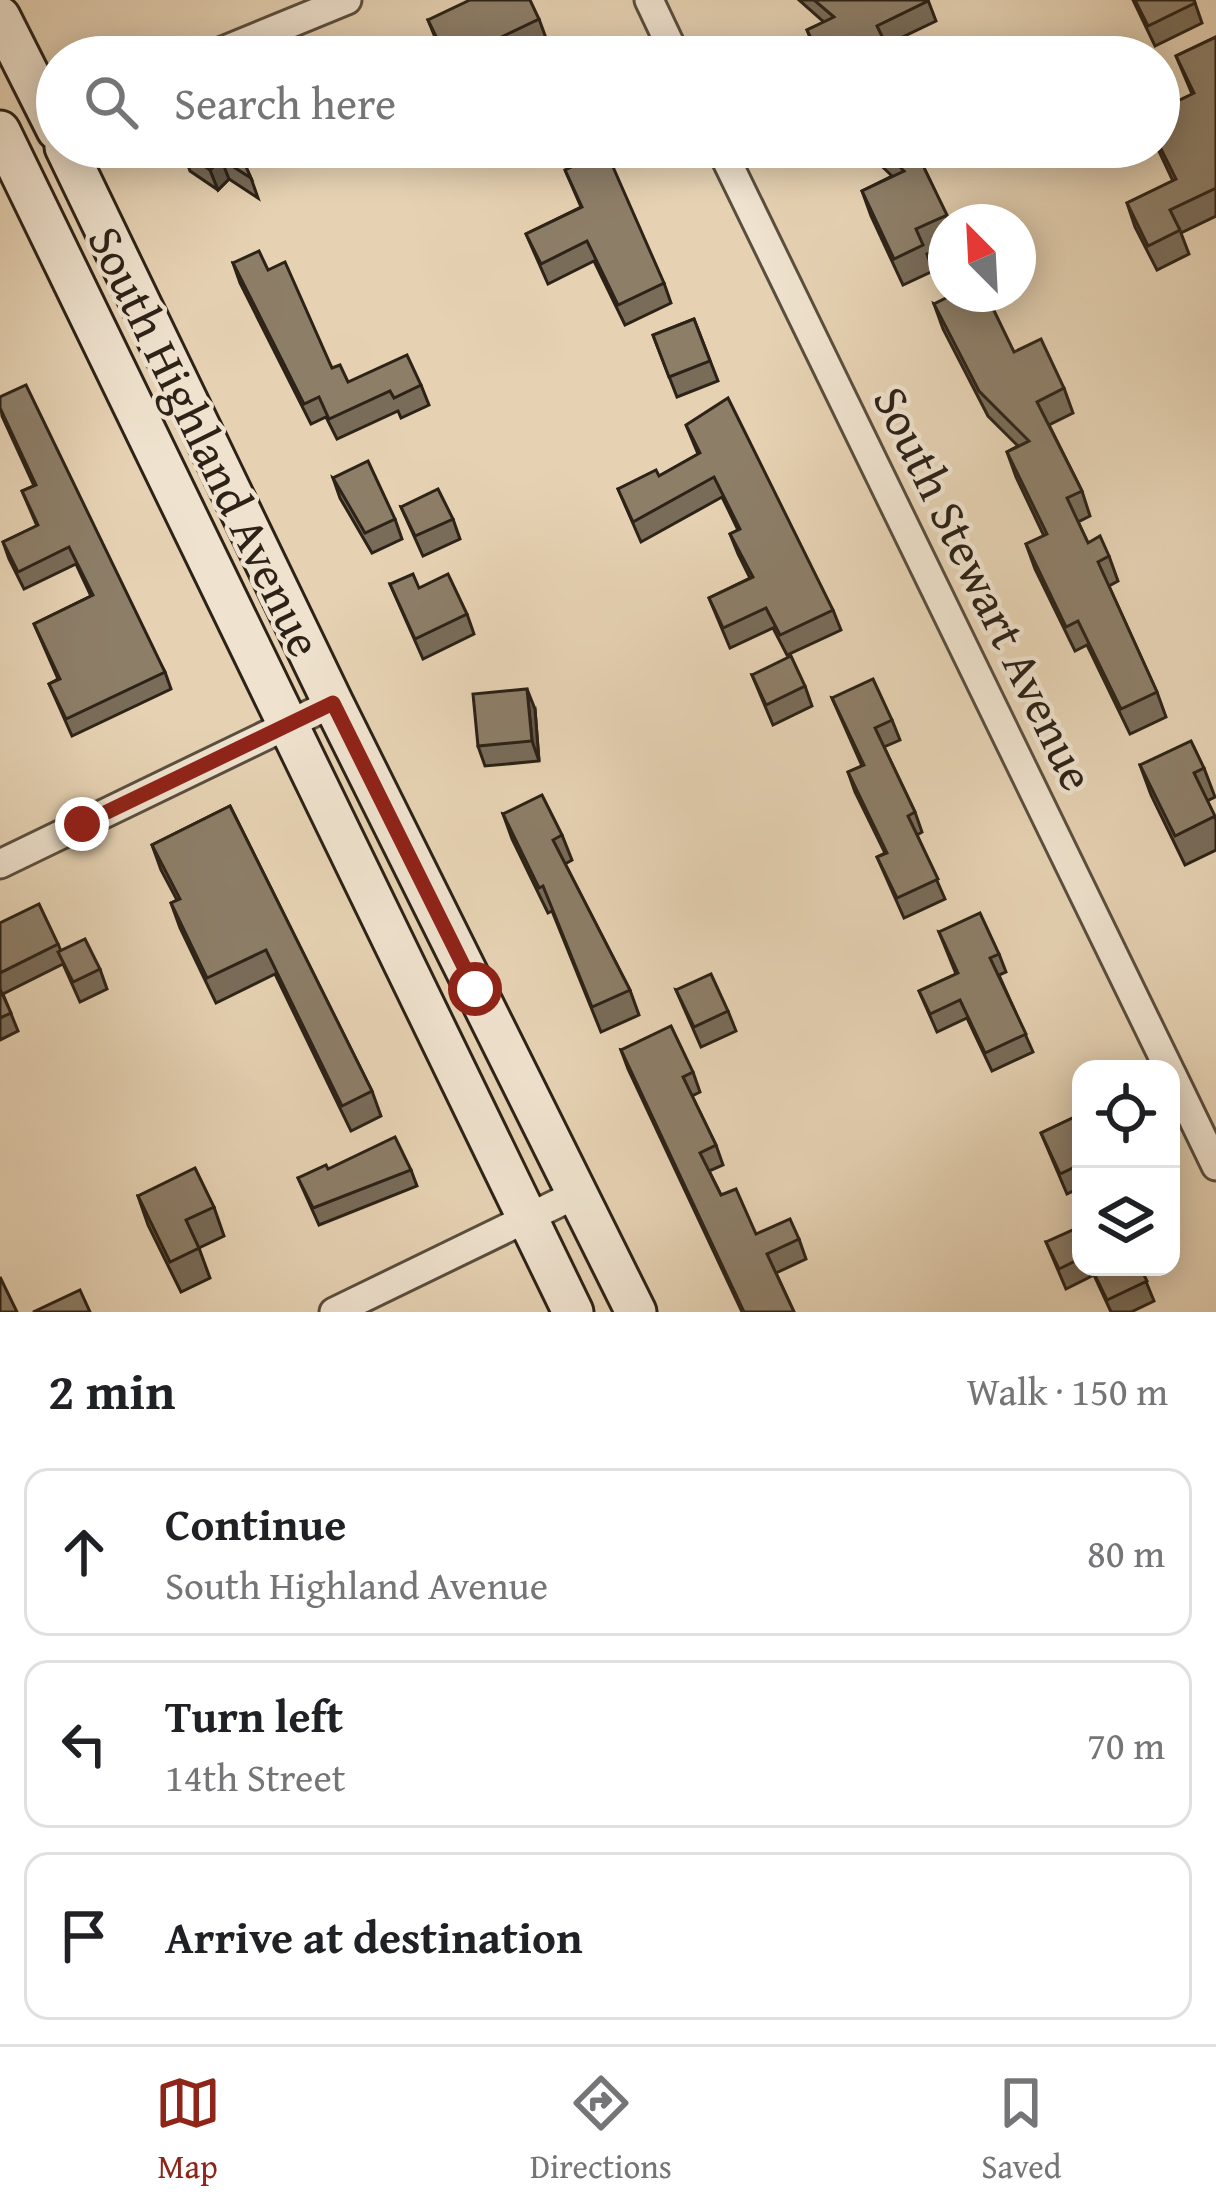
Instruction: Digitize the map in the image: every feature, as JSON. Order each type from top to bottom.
[{"type":"main road","points":[[0,17],[36,88]]},
{"type":"main road","name":"South Highland Avenue","points":[[3,147],[573,1312]]},
{"type":"main road","name":"South Highland Avenue","points":[[75,168],[333,703],[636,1312]]},
{"type":"street","points":[[259,36],[347,0]]},
{"type":"street","points":[[649,0],[666,36]]},
{"type":"street","points":[[3,147],[36,135]]},
{"type":"street","name":"South Stewart Avenue","points":[[730,168],[1165,1060]]},
{"type":"street","points":[[0,864],[333,703]]},
{"type":"street","name":"South Stewart Avenue","points":[[1180,1092],[1216,1166]]},
{"type":"street","points":[[334,1312],[577,1193]]},
{"type":"building","points":[[470,0],[530,0],[539,19],[504,36],[436,36],[428,20]]},
{"type":"building","points":[[814,0],[928,0],[877,26],[882,36],[810,36],[807,30],[834,17]]},
{"type":"building","points":[[1135,0],[1194,0],[1195,3],[1148,26]]},
{"type":"building","points":[[1216,37],[1216,188],[1170,210],[1180,230],[1148,246],[1127,203],[1176,179],[1170,168],[1180,168],[1180,100],[1194,93],[1180,54]]},
{"type":"building","points":[[613,168],[664,283],[618,305],[587,241],[541,264],[526,234],[582,207],[565,170]]},
{"type":"building","points":[[901,168],[924,168],[942,204],[928,204],[928,224],[916,229],[923,245],[894,259],[862,191],[904,171]]},
{"type":"building","points":[[259,251],[268,270],[285,262],[332,368],[340,365],[348,382],[407,355],[421,385],[394,398],[390,391],[329,419],[319,397],[304,404],[233,263]]},
{"type":"building","points":[[938,312],[995,312],[1014,352],[1041,339],[1064,388],[1037,402],[1082,491],[1067,498],[1088,543],[1100,536],[1109,556],[1098,562],[1157,692],[1121,709],[1078,621],[1066,627],[1026,544],[1047,534],[1007,452],[1029,441],[979,391]]},
{"type":"building","points":[[694,319],[710,361],[669,377],[653,335]]},
{"type":"building","points":[[26,385],[165,672],[66,719],[49,684],[60,679],[34,624],[93,595],[69,547],[18,572],[3,542],[38,525],[22,491],[36,485],[0,408],[0,397]]},
{"type":"building","points":[[728,398],[833,610],[780,635],[766,608],[723,628],[709,598],[753,577],[730,534],[740,529],[714,477],[633,522],[618,489],[656,470],[659,476],[700,453],[686,425]]},
{"type":"building","points":[[368,461],[395,519],[365,533],[333,478]]},
{"type":"building","points":[[438,489],[453,519],[415,536],[401,507]]},
{"type":"building","points":[[413,574],[419,588],[448,574],[467,614],[415,639],[390,584]]},
{"type":"building","points":[[791,656],[805,686],[766,705],[752,675]]},
{"type":"building","points":[[873,679],[892,720],[875,728],[915,812],[908,816],[938,879],[897,898],[877,857],[887,853],[848,772],[864,765],[832,698]]},
{"type":"building","points":[[527,689],[532,741],[478,746],[473,694]]},
{"type":"building","points":[[1191,741],[1204,768],[1194,773],[1215,816],[1175,836],[1140,765]]},
{"type":"building","points":[[542,795],[562,835],[553,840],[630,990],[592,1007],[543,886],[539,888],[503,814]]},
{"type":"building","points":[[230,806],[372,1091],[342,1106],[266,950],[207,978],[171,903],[180,899],[152,845]]},
{"type":"building","points":[[39,904],[58,944],[0,973],[0,923]]},
{"type":"building","points":[[980,913],[999,954],[990,958],[1026,1034],[985,1053],[960,1000],[930,1014],[919,991],[958,973],[939,932]]},
{"type":"building","points":[[85,939],[100,969],[73,982],[58,952]]},
{"type":"building","points":[[711,974],[728,1011],[694,1027],[676,990]]},
{"type":"building","points":[[0,989],[11,1013],[0,1018]]},
{"type":"building","points":[[671,1026],[693,1072],[683,1077],[716,1145],[700,1153],[721,1195],[736,1189],[756,1234],[790,1219],[799,1239],[767,1254],[794,1312],[744,1312],[621,1050]]},
{"type":"building","points":[[1072,1118],[1072,1168],[1060,1174],[1041,1133]]},
{"type":"building","points":[[395,1137],[411,1170],[313,1208],[298,1178]]},
{"type":"building","points":[[195,1168],[214,1207],[186,1220],[199,1248],[170,1262],[138,1196]]},
{"type":"building","points":[[1072,1230],[1072,1262],[1059,1269],[1046,1242]]},
{"type":"building","points":[[1095,1276],[1144,1276],[1147,1281],[1107,1300]]},
{"type":"building","points":[[0,1277],[17,1312],[0,1312]]},
{"type":"building","points":[[80,1290],[90,1312],[33,1312]]},
{"type":"route","points":[[82,824],[333,703],[475,989]]}]
